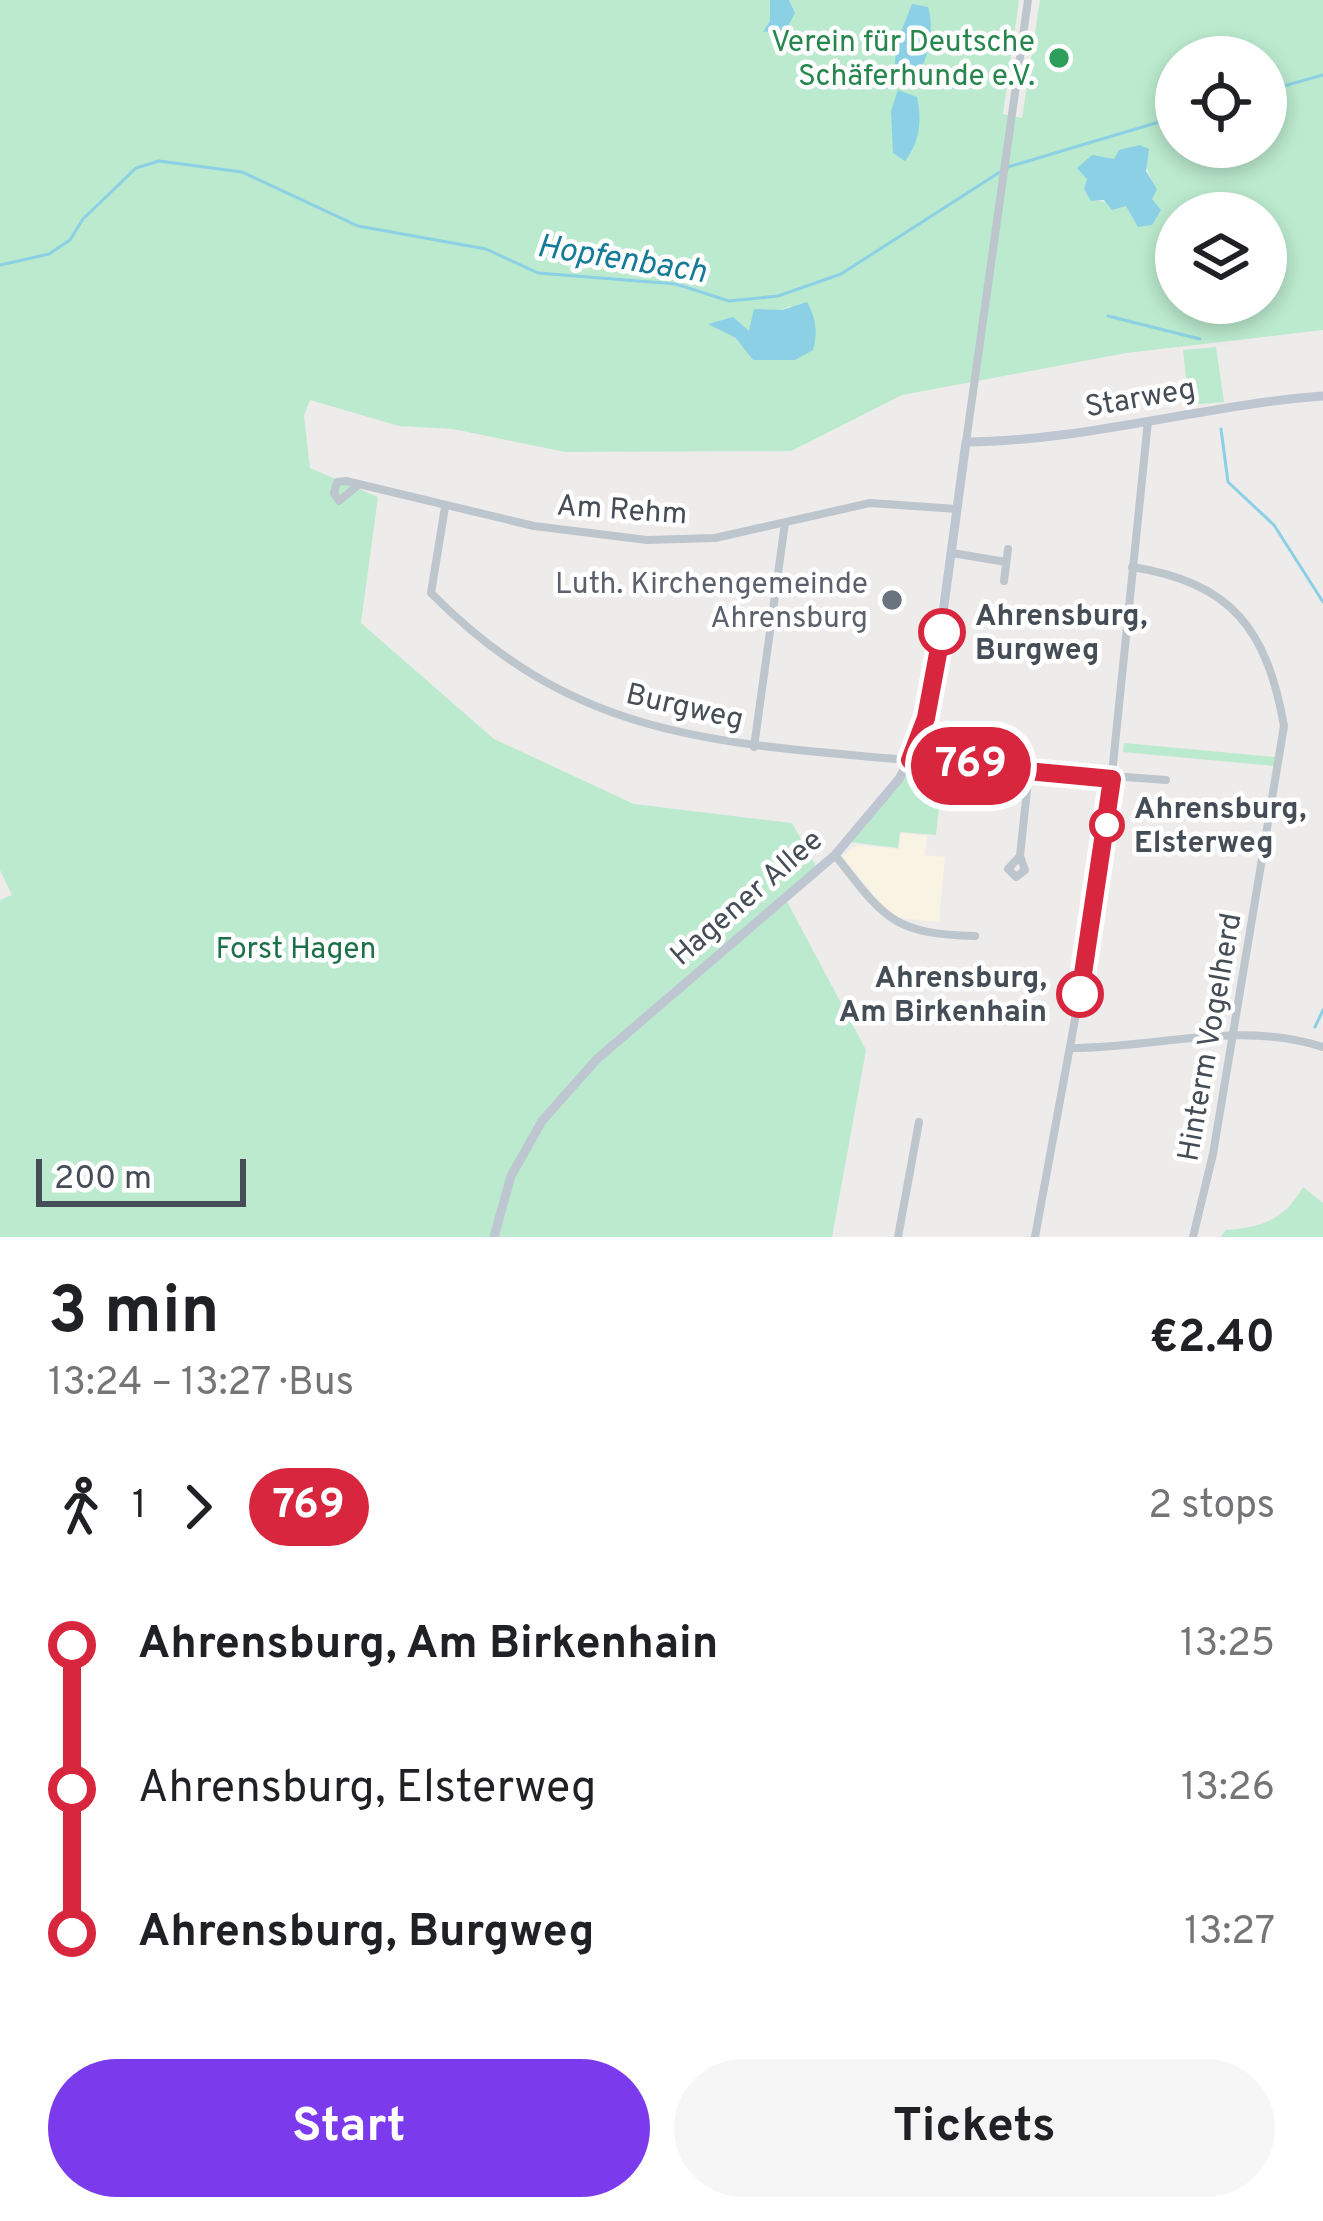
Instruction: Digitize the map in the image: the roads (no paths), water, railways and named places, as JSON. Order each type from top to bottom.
[{"type":"street","name":"Hagener Allee","points":[[494,1237],[528,1138],[597,1059],[835,855],[877,808],[910,760],[926,718],[952,554],[1028,0]]},
{"type":"street","name":"Starweg","points":[[966,442],[1021,443],[1148,419],[1323,396]]},
{"type":"street","points":[[1035,1237],[1096,914],[1148,419]]},
{"type":"street","name":"Am Rehm","points":[[357,486],[534,526],[647,539],[716,538],[871,503],[957,509]]},
{"type":"street","name":"Burgweg","points":[[446,507],[431,593],[488,644],[613,715],[700,740],[754,747],[1166,780]]},
{"type":"street","points":[[754,747],[785,523]]},
{"type":"street","points":[[1004,581],[1008,549]]},
{"type":"street","points":[[952,554],[1006,562]]},
{"type":"street","name":"Hinterm Vogelherd","points":[[1132,567],[1200,582],[1262,648],[1276,684],[1282,750],[1204,1210],[1193,1237]]},
{"type":"street","points":[[1020,856],[1029,771]]},
{"type":"street","points":[[835,855],[886,918],[904,928],[975,936]]},
{"type":"street","points":[[1069,1048],[1137,1047],[1234,1034],[1279,1034],[1323,1047]]},
{"type":"street","points":[[898,1237],[919,1122]]},
{"type":"water","points":[[770,0],[789,0],[795,13],[786,30],[763,32],[770,21]]},
{"type":"water","points":[[912,4],[928,7],[931,22],[919,71],[895,64],[896,44]]},
{"type":"water","points":[[898,90],[917,97],[919,106],[917,138],[905,161],[893,153],[891,111]]},
{"type":"water","points":[[1140,145],[1149,149],[1146,171],[1157,189],[1152,225],[1138,227],[1126,206],[1112,210],[1104,200],[1091,201],[1084,189],[1087,179],[1077,168],[1092,155],[1114,159],[1119,150]]},
{"type":"water","points":[[807,302],[815,343],[813,350],[795,360],[753,360],[736,338],[708,324],[733,317],[749,331],[754,309],[782,310]]},
{"type":"waterway","name":"Hopfenbach","points":[[1287,85],[1323,75]]},
{"type":"waterway","name":"Hopfenbach","points":[[1008,167],[1155,123]]},
{"type":"waterway","name":"Hopfenbach","points":[[0,265],[49,254],[70,240],[83,219],[136,168],[159,161],[242,172],[358,226],[486,249],[538,273],[676,284],[729,301],[778,296],[841,274],[1000,172]]},
{"type":"waterway","points":[[1108,316],[1200,339]]},
{"type":"waterway","points":[[1221,429],[1228,482],[1274,525],[1323,602]]},
{"type":"waterway","points":[[1315,1027],[1323,1010]]},
{"type":"place","name":"Verein für Deutsche Schäferhunde e.V.","points":[[1059,58]]},
{"type":"place","name":"Luth. Kirchengemeinde Ahrensburg","points":[[892,600]]},
{"type":"place","name":"Ahrensburg, Burgweg","points":[[942,632]]},
{"type":"place","name":"Ahrensburg, Elsterweg","points":[[1107,825]]},
{"type":"place","name":"Ahrensburg, Am Birkenhain","points":[[1080,994]]},
{"type":"park label","name":"Forst Hagen","points":[[296,948]]}]
